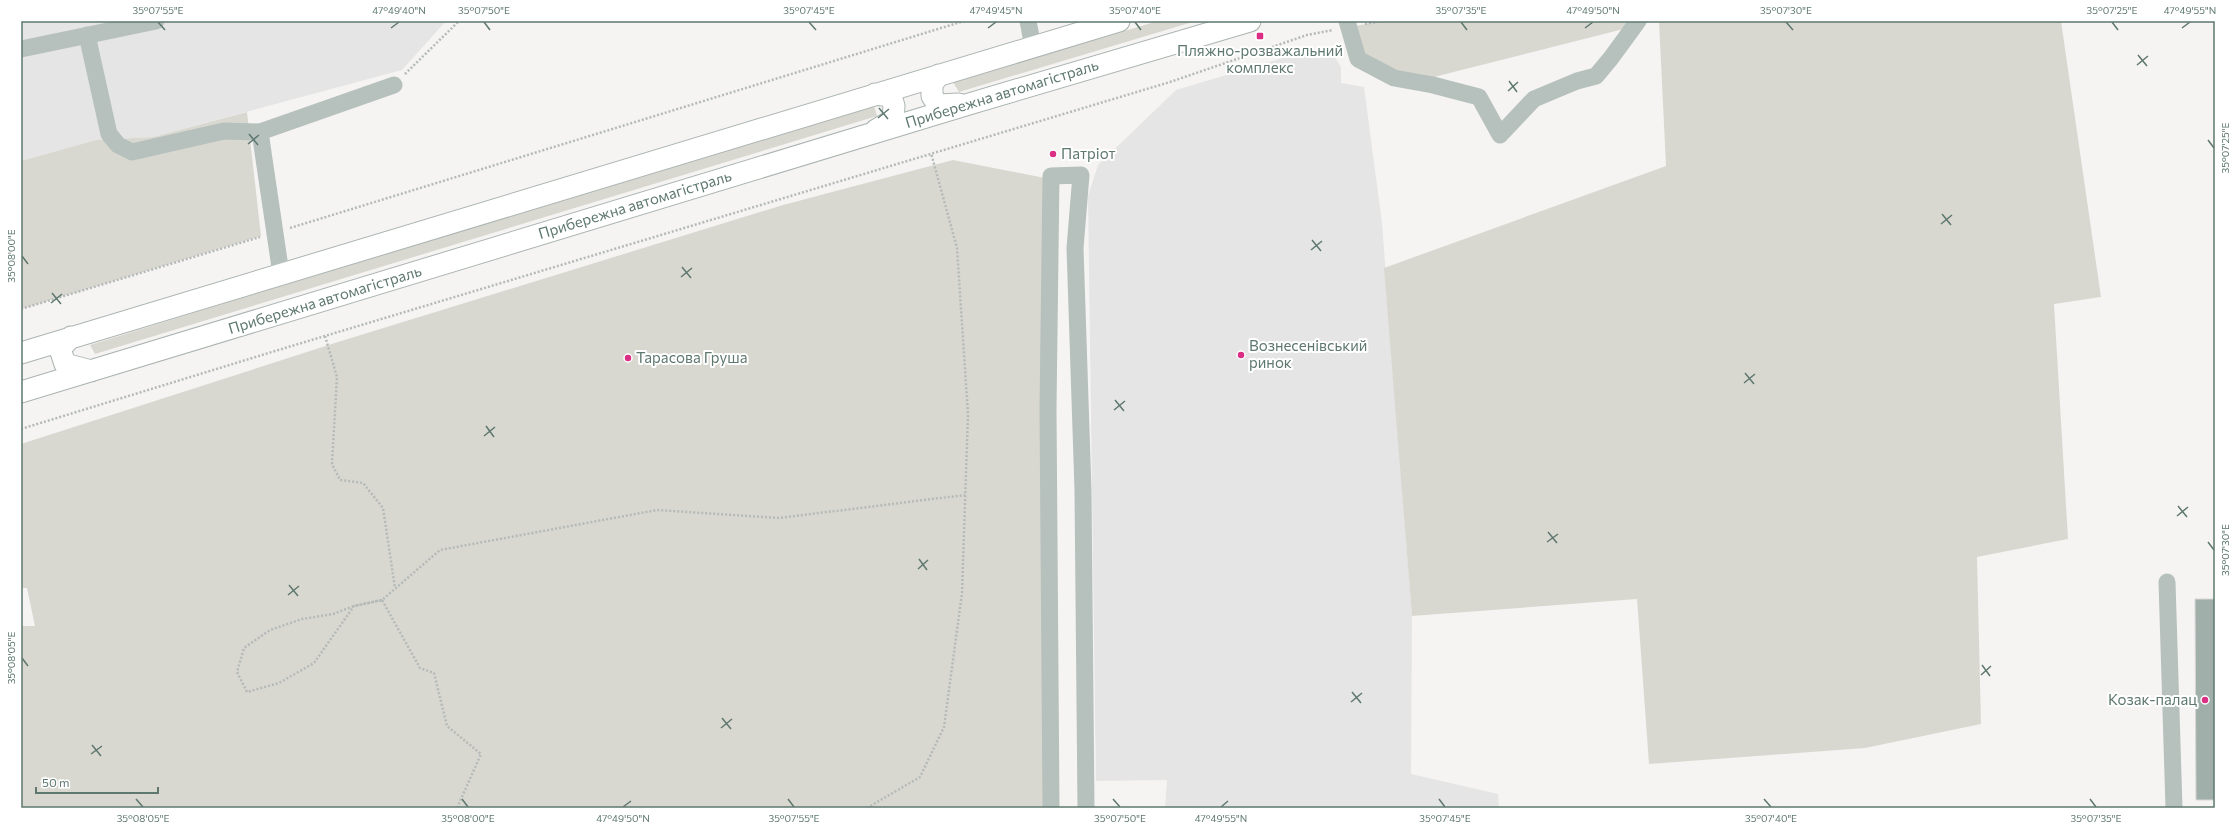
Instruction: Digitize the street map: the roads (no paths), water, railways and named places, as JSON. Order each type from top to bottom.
[{"type":"main road","points":[[21,353],[1119,21]]},
{"type":"main road","name":"Прибережна автомагістраль","points":[[21,392],[968,104],[1250,21]]},
{"type":"main road","points":[[939,75],[932,84],[932,96],[938,105],[968,104]]},
{"type":"main road","points":[[872,133],[893,120],[894,106],[891,96],[875,94]]},
{"type":"main road","points":[[72,337],[60,348],[65,364],[92,371]]},
{"type":"street","points":[[21,49],[156,21]]},
{"type":"street","points":[[1028,21],[1033,47]]},
{"type":"street","points":[[1348,24],[1358,59],[1394,78],[1433,85],[1479,97],[1500,135],[1534,99],[1577,81],[1596,76],[1638,21]]},
{"type":"street","points":[[87,35],[109,134],[118,145],[132,152],[224,131],[260,132],[394,86]]},
{"type":"street","points":[[260,132],[281,274]]},
{"type":"street","points":[[1051,808],[1048,417],[1051,176],[1081,175],[1075,248],[1083,490],[1086,808]]},
{"type":"street","points":[[2167,582],[2174,808]]},
{"type":"place","name":"Пляжно-розважальний комплекс","points":[[1260,36]]},
{"type":"place","name":"Патріот","points":[[1053,154]]},
{"type":"place","name":"Вознесенівський ринок","points":[[1241,355]]},
{"type":"place","name":"Тарасова Груша","points":[[628,358]]},
{"type":"place","name":"Козак-палац","points":[[2205,700]]}]
